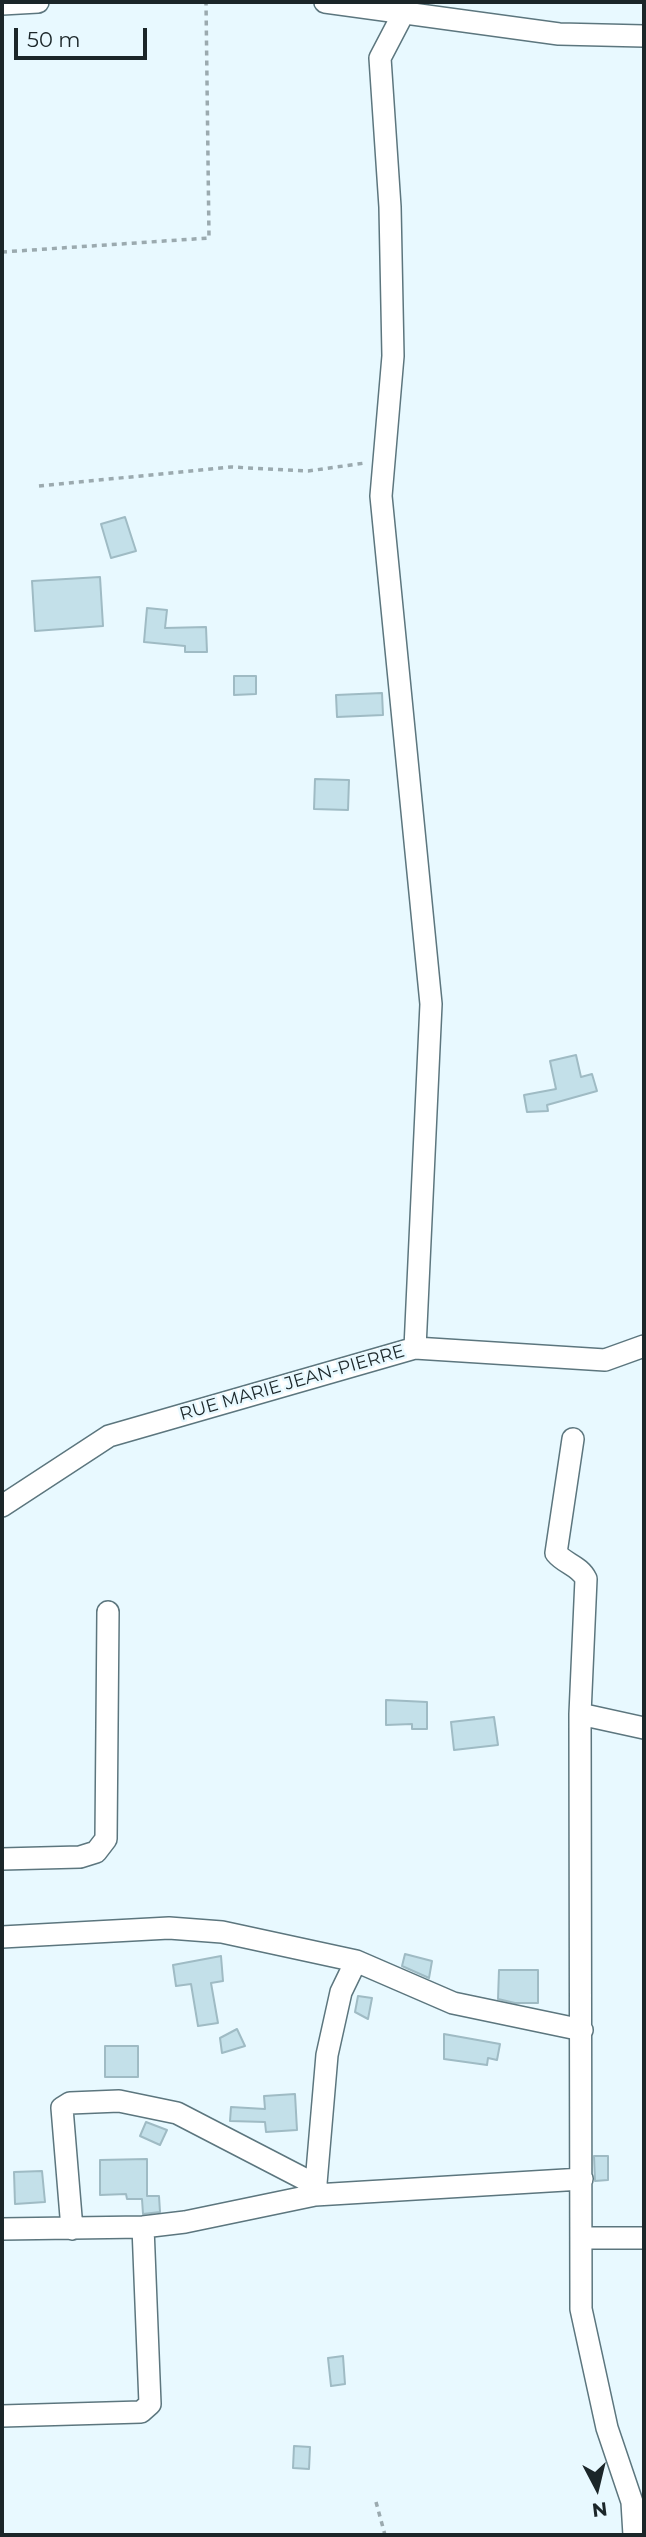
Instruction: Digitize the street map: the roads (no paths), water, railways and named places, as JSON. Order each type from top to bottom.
[{"type":"street","points":[[2,4],[38,2]]},
{"type":"street","points":[[324,2],[559,34],[644,36]]},
{"type":"street","points":[[403,14],[380,58],[390,208],[393,356],[382,496],[431,1004],[415,1348]]},
{"type":"street","name":"RUE MARIE JEAN-PIERRE","points":[[2,1506],[110,1436],[415,1348],[605,1360],[644,1346]]},
{"type":"street","points":[[573,1438],[556,1553],[582,1572],[586,1579],[580,1714],[581,2309],[607,2428],[638,2500],[634,2535]]},
{"type":"street","points":[[2,1858],[80,1857],[96,1852],[106,1839],[108,1612]]},
{"type":"street","points":[[580,1714],[644,1728]]},
{"type":"street","points":[[2,1937],[169,1928],[222,1932],[356,1961],[453,2003],[582,2030]]},
{"type":"street","points":[[315,2190],[327,2055],[341,1992],[356,1961]]},
{"type":"street","points":[[72,2229],[62,2108],[70,2103],[119,2101],[177,2113],[315,2190]]},
{"type":"street","points":[[2,2228],[143,2227],[185,2222],[315,2190],[582,2179]]},
{"type":"street","points":[[2,2416],[141,2412],[150,2404],[143,2227]]},
{"type":"street","points":[[582,2238],[644,2238]]}]
